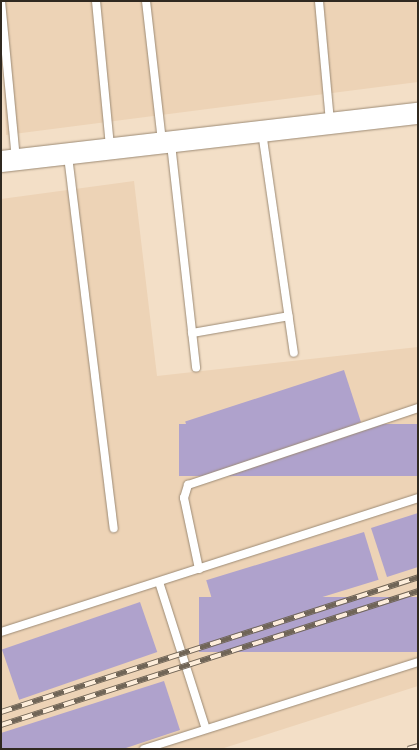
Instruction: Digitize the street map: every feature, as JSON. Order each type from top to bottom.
[{"type":"main road","points":[[8,161],[418,113]]},
{"type":"lane","points":[[1,1],[8,161]]},
{"type":"lane","points":[[96,1],[110,148]]},
{"type":"lane","points":[[146,1],[196,368]]},
{"type":"lane","points":[[319,1],[330,123]]},
{"type":"lane","points":[[262,131],[294,353]]},
{"type":"lane","points":[[68,154],[114,528]]},
{"type":"lane","points":[[192,333],[289,316]]},
{"type":"lane","points":[[199,570],[184,498],[188,485],[418,408]]},
{"type":"lane","points":[[1,632],[199,570],[418,498]]},
{"type":"lane","points":[[159,582],[206,729]]},
{"type":"lane","points":[[144,749],[418,662]]},
{"type":"shaded area","points":[[1,1],[418,1],[418,82],[6,135]]},
{"type":"shaded area","points":[[134,181],[157,376],[418,347],[418,686],[221,749],[1,749],[1,199]]},
{"type":"building","points":[[344,370],[361,422],[202,474],[185,422]]},
{"type":"building","points":[[179,424],[418,424],[418,476],[179,476]]},
{"type":"building","points":[[418,513],[418,567],[387,577],[371,528]]},
{"type":"building","points":[[364,532],[379,580],[221,628],[206,580]]},
{"type":"building","points":[[199,597],[418,597],[418,652],[199,652]]},
{"type":"building","points":[[140,602],[157,652],[19,700],[2,650]]},
{"type":"building","points":[[164,681],[180,730],[123,749],[1,749],[1,733]]},
{"type":"railway","points":[[1,712],[418,577]]},
{"type":"railway","points":[[1,725],[418,591]]},
{"type":"railway","points":[[408,749],[418,746]]}]
